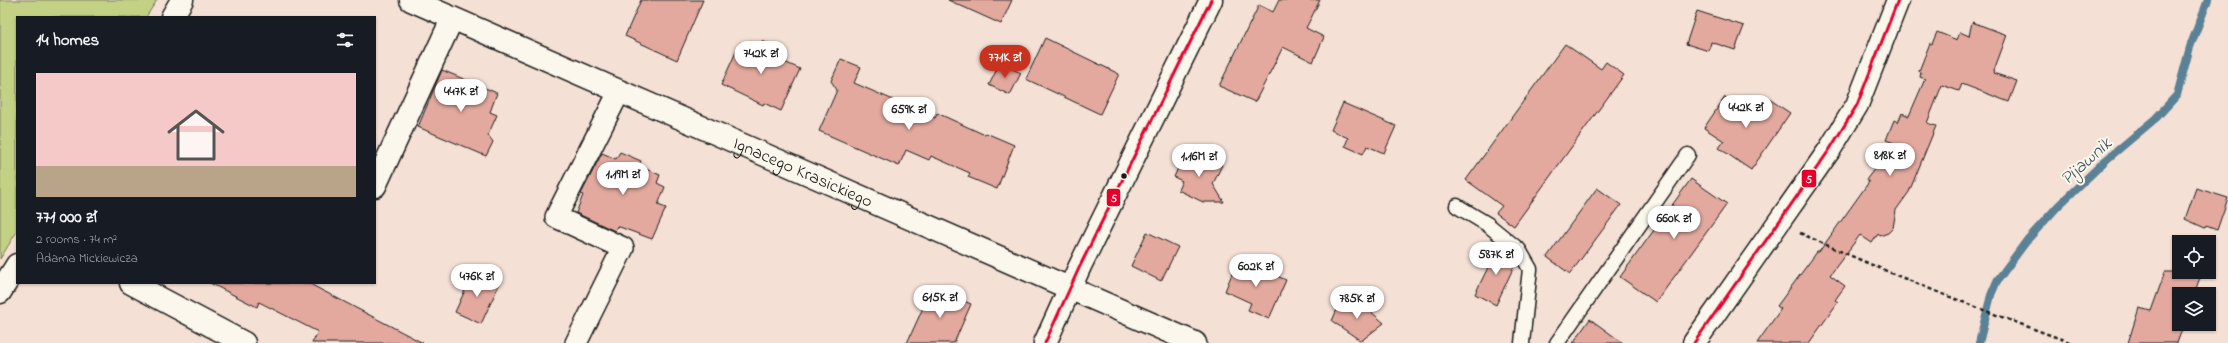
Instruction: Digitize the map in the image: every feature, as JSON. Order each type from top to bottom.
[{"type":"street","points":[[173,16],[182,0]]},
{"type":"street","name":"Ignacego Krasickiego","points":[[411,0],[1195,343]]},
{"type":"street","points":[[1045,343],[1070,288],[1211,0]]},
{"type":"street","points":[[1694,343],[1830,149],[1857,105],[1898,0]]},
{"type":"street","points":[[376,184],[452,19]]},
{"type":"street","points":[[576,343],[623,248],[556,217],[619,92]]},
{"type":"street","points":[[0,292],[16,267]]},
{"type":"street","points":[[132,284],[244,343]]},
{"type":"lane","points":[[1557,343],[1688,154]]},
{"type":"lane","points":[[1457,206],[1487,224],[1519,250],[1530,269],[1522,343]]},
{"type":"path","points":[[1800,233],[1879,268],[1997,316],[2072,343]]},
{"type":"green space","points":[[0,0],[157,0],[147,16],[16,16],[16,233],[0,259]]},
{"type":"building","points":[[641,0],[703,0],[677,60],[625,36]]},
{"type":"building","points":[[948,0],[1012,0],[1001,24]]},
{"type":"building","points":[[1279,0],[1320,0],[1306,28],[1324,37],[1313,62],[1283,47],[1255,102],[1219,86],[1259,5],[1273,12]]},
{"type":"building","points":[[1697,11],[1744,26],[1735,50],[1711,42],[1709,51],[1686,44]]},
{"type":"building","points":[[1972,22],[2007,35],[1993,73],[2017,81],[2009,102],[1962,84],[1959,91],[1942,85],[1927,123],[1936,126],[1909,192],[1896,210],[1893,228],[1888,233],[1880,236],[1878,234],[1872,243],[1860,235],[1830,275],[1845,286],[1835,300],[1838,302],[1809,343],[1757,343],[1781,309],[1777,306],[1817,252],[1819,252],[1869,182],[1866,180],[1894,143],[1886,140],[1894,120],[1898,122],[1902,113],[1909,116],[1925,79],[1920,77],[1921,72],[1919,71],[1930,43],[1932,44],[1937,32],[1957,40],[1960,32],[1969,36]]},
{"type":"building","points":[[1045,38],[1119,74],[1100,114],[1026,79]]},
{"type":"building","points":[[762,41],[786,51],[782,61],[800,69],[781,111],[764,103],[763,105],[721,85],[740,43],[758,51]]},
{"type":"building","points":[[1565,44],[1601,69],[1606,62],[1624,75],[1514,226],[1496,213],[1502,206],[1466,180]]},
{"type":"building","points":[[841,59],[861,67],[854,83],[935,118],[937,113],[985,135],[986,133],[1014,145],[997,189],[968,177],[970,173],[931,156],[929,160],[906,150],[899,166],[819,131],[837,90],[831,81]]},
{"type":"building","points":[[1000,63],[1021,73],[1010,95],[989,85]]},
{"type":"building","points":[[442,70],[497,93],[490,112],[497,115],[488,135],[493,142],[486,156],[418,127]]},
{"type":"building","points":[[1725,97],[1745,110],[1750,104],[1761,112],[1769,99],[1790,113],[1751,170],[1719,148],[1724,141],[1704,128]]},
{"type":"building","points":[[1343,103],[1396,126],[1384,153],[1367,146],[1363,154],[1345,146],[1348,138],[1331,130]]},
{"type":"building","points":[[1192,151],[1222,165],[1213,184],[1224,202],[1203,202],[1178,190],[1182,181],[1174,177],[1183,157],[1188,158]]},
{"type":"building","points":[[620,152],[641,161],[639,166],[660,175],[657,183],[665,187],[658,205],[666,208],[652,239],[617,226],[615,231],[576,213],[583,195],[581,194],[602,153],[616,159]]},
{"type":"building","points":[[1691,179],[1727,204],[1656,302],[1620,277]]},
{"type":"building","points":[[1597,188],[1621,205],[1570,274],[1547,257]]},
{"type":"building","points":[[2196,188],[2228,198],[2217,230],[2206,226],[2205,228],[2185,219]]},
{"type":"building","points":[[1147,232],[1178,247],[1161,281],[1131,266]]},
{"type":"building","points":[[1498,247],[1512,255],[1516,262],[1496,305],[1475,294]]},
{"type":"building","points":[[1238,259],[1286,280],[1269,319],[1248,310],[1251,303],[1225,291]]},
{"type":"building","points":[[2165,272],[2172,272],[2172,279],[2199,279],[2197,287],[2172,287],[2172,331],[2181,331],[2177,343],[2128,343],[2139,308],[2151,311]]},
{"type":"building","points":[[473,273],[499,285],[481,324],[455,312]]},
{"type":"building","points":[[212,284],[310,284],[423,343],[312,343],[318,332],[259,302],[257,307]]},
{"type":"building","points":[[932,288],[971,304],[954,343],[907,343]]},
{"type":"building","points":[[1356,299],[1384,323],[1361,341],[1332,321],[1341,300],[1352,306]]},
{"type":"building","points":[[1590,319],[1623,343],[1573,343]]},
{"type":"waterway","name":"Pijawnik","points":[[1979,343],[1991,295],[1997,281],[2028,239],[2058,206],[2106,160],[2156,118],[2177,95],[2190,47],[2208,0]]},
{"type":"transit line","name":"5","points":[[1045,343],[1080,266],[1211,0]]},
{"type":"transit line","name":"5","points":[[1694,343],[1830,149],[1857,105],[1898,0]]}]
